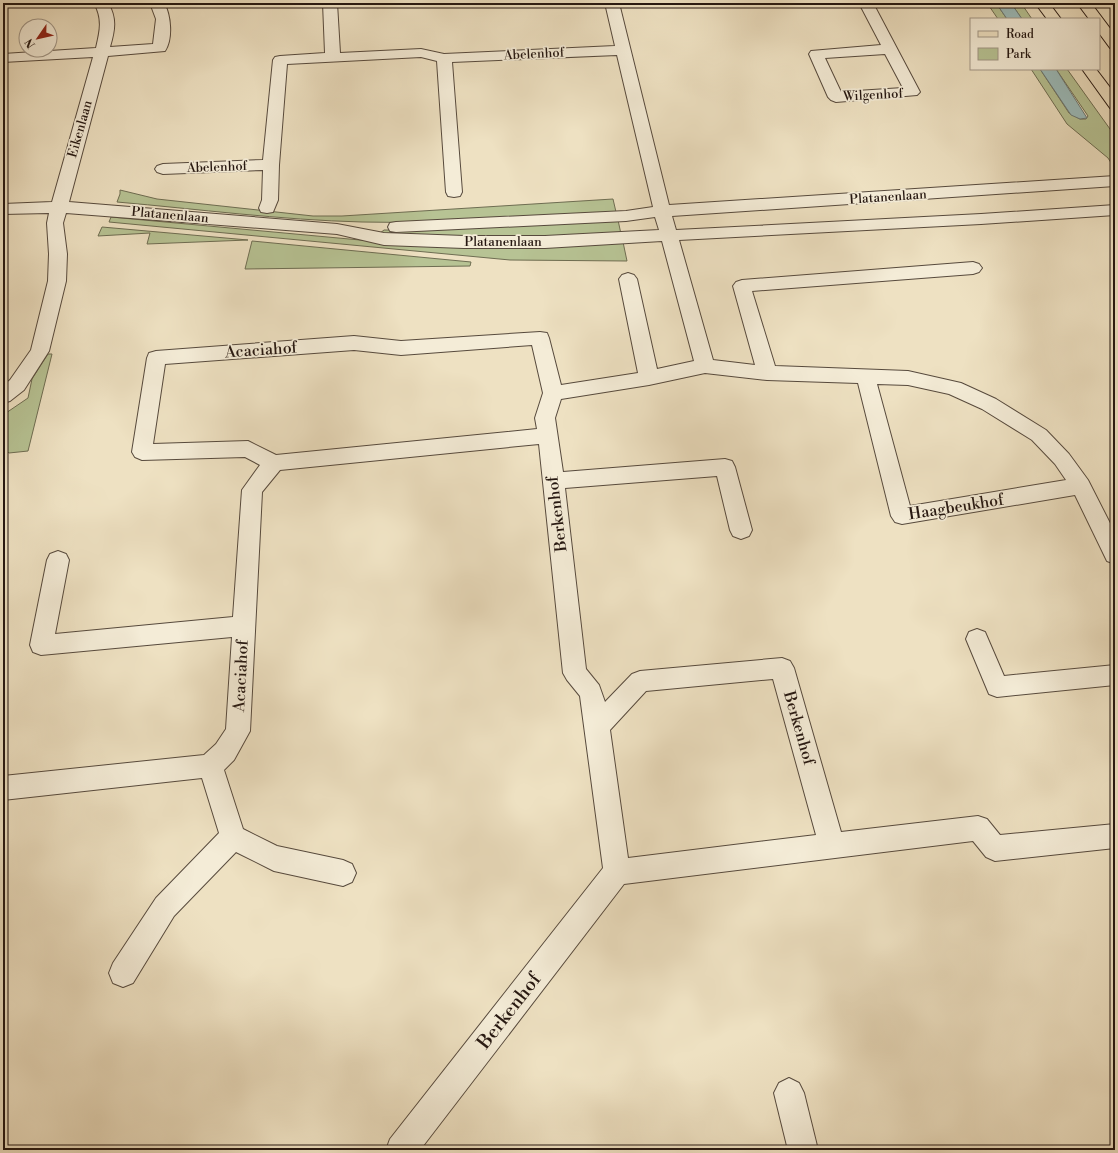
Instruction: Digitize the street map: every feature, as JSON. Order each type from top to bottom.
[{"type":"main road","points":[[1042,3],[1053,18]]},
{"type":"main road","points":[[1084,3],[1095,18]]},
{"type":"main road","points":[[1100,24],[1115,45]]},
{"type":"main road","points":[[1090,70],[1115,105]]},
{"type":"street","name":"Eikenlaan","points":[[3,396],[17,385],[40,351],[57,281],[58,254],[55,223],[58,207],[108,32],[107,13],[101,3]]},
{"type":"street","points":[[6,57],[82,54],[102,51],[160,48],[163,19],[161,9],[157,3]]},
{"type":"street","points":[[330,3],[333,56]]},
{"type":"street","points":[[612,3],[662,211],[705,366]]},
{"type":"street","name":"Wilgenhof","points":[[866,3],[890,49],[912,92],[836,97],[816,54],[890,49]]},
{"type":"street","name":"Abelenhof","points":[[267,208],[270,200],[271,166],[280,60],[333,56],[421,53],[444,58],[624,50]]},
{"type":"street","points":[[444,58],[454,192]]},
{"type":"street","name":"Abelenhof","points":[[163,169],[271,166]]},
{"type":"street","name":"Platanenlaan","points":[[3,208],[58,207],[337,229],[626,216],[662,211],[1115,181]]},
{"type":"street","name":"Platanenlaan","points":[[337,229],[384,239],[464,242],[545,242],[1115,210]]},
{"type":"street","points":[[767,373],[742,286],[973,268]]},
{"type":"street","points":[[628,279],[649,378]]},
{"type":"street","name":"Acaciahof","points":[[210,766],[225,752],[238,732],[252,490],[274,463],[248,449],[142,452],[156,358],[354,343],[401,348],[540,338],[553,393]]},
{"type":"street","points":[[553,393],[649,378],[705,366],[767,373],[908,378],[954,388],[989,404],[1039,435],[1062,459],[1081,486],[1115,555]]},
{"type":"street","name":"Haagbeukhof","points":[[866,377],[902,516],[1081,486]]},
{"type":"street","name":"Berkenhof","points":[[401,1150],[617,872],[591,692],[575,673],[554,481],[544,418],[553,393]]},
{"type":"street","points":[[274,463],[547,436]]},
{"type":"street","points":[[554,481],[725,467],[741,530]]},
{"type":"street","points":[[58,560],[41,645],[244,626]]},
{"type":"street","points":[[977,639],[997,687],[1115,675]]},
{"type":"street","name":"Berkenhof","points":[[597,727],[640,681],[782,668],[832,846]]},
{"type":"street","points":[[3,788],[210,766],[233,837],[274,858],[343,873]]},
{"type":"street","points":[[617,872],[978,828],[996,848],[1115,836]]},
{"type":"street","points":[[123,972],[165,907],[233,837]]},
{"type":"street","points":[[789,1092],[803,1150]]},
{"type":"green space","points":[[987,3],[996,3],[1006,18],[997,18]]},
{"type":"green space","points":[[1011,3],[1021,3],[1031,18],[1021,18]]},
{"type":"green space","points":[[1032,70],[1041,70],[1069,113],[1080,119],[1086,119],[1088,116],[1057,70],[1068,70],[1115,136],[1115,169],[1108,158],[1067,124]]},
{"type":"green space","points":[[120,190],[157,199],[313,216],[342,216],[613,199],[616,212],[458,221],[331,221],[270,217],[117,202]]},
{"type":"green space","points":[[111,217],[414,245],[623,242],[627,261],[510,260],[109,222]]},
{"type":"green space","points":[[618,220],[621,234],[548,238],[382,235],[380,233],[384,230],[435,230]]},
{"type":"green space","points":[[102,227],[248,240],[147,244],[150,233],[98,236]]},
{"type":"green space","points":[[252,241],[471,262],[470,266],[245,269]]},
{"type":"green space","points":[[48,354],[52,354],[28,451],[9,453],[3,449],[3,415],[28,398],[32,379]]},
{"type":"water","points":[[996,3],[1011,3],[1021,18],[1006,18]]},
{"type":"water","points":[[1041,70],[1057,70],[1087,118],[1080,119],[1071,115]]}]
